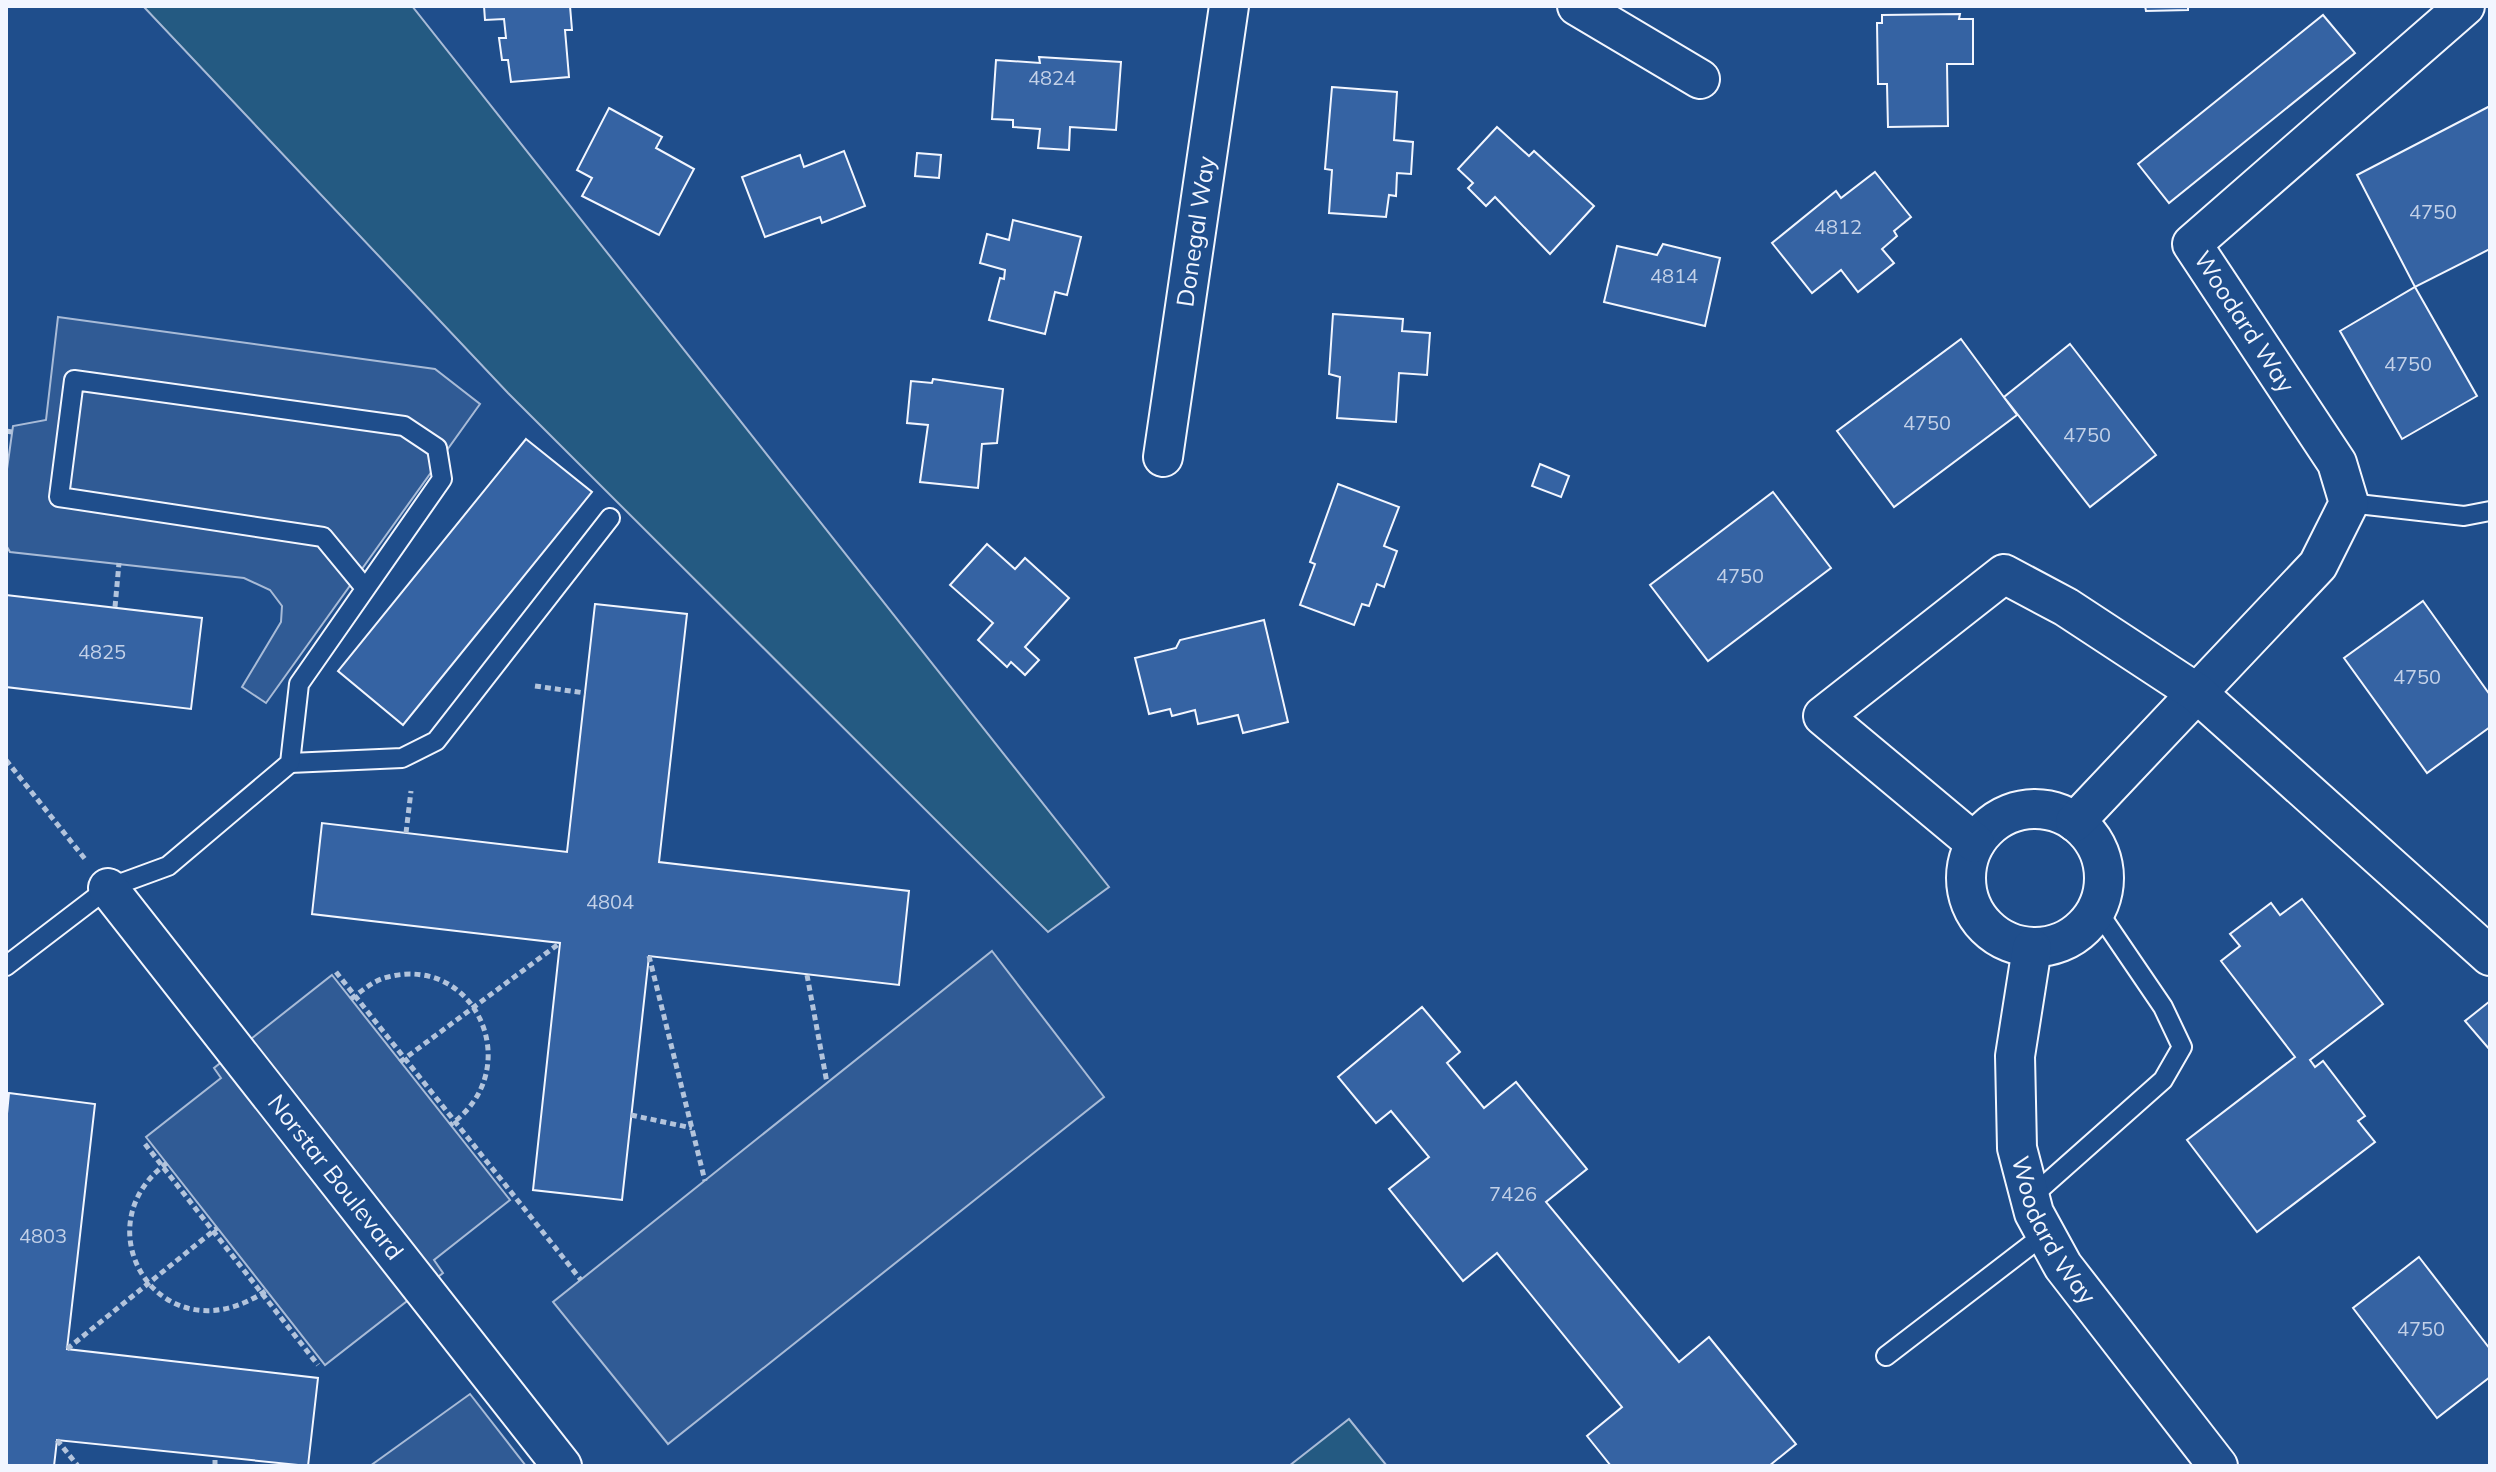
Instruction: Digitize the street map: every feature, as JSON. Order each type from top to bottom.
[{"type":"street","name":"Donegal Way","points":[[1163,457],[1229,6]]},
{"type":"street","points":[[1577,6],[1700,79]]},
{"type":"street","name":"Woodard Way","points":[[2349,503],[2337,463],[2192,244],[2465,6]]},
{"type":"street","points":[[2075,822],[2318,565],[2349,503]]},
{"type":"street","points":[[1975,843],[1823,716],[2004,574],[2066,607],[2197,693],[2490,956]]},
{"type":"street","points":[[2031,809],[2054,812],[2075,822],[2099,852],[2104,871],[2097,910],[2070,938],[2032,948],[2009,943],[1989,930],[1973,912],[1966,889],[1966,865],[1975,843],[1989,825],[2009,813],[2031,809]]},
{"type":"street","name":"Norstar Boulevard","points":[[108,888],[562,1466]]},
{"type":"street","name":"Woodard Way","points":[[2032,948],[2015,1056],[2017,1148],[2030,1198],[2063,1266],[2218,1466]]},
{"type":"lane","points":[[290,763],[299,684],[442,479],[437,448],[404,426],[74,380],[59,497],[323,537],[365,588]]},
{"type":"lane","points":[[2349,503],[2464,516],[2490,511]]},
{"type":"lane","points":[[6,966],[108,888],[168,866],[290,763],[402,758],[436,741],[610,518]]},
{"type":"lane","points":[[2030,1198],[2163,1080],[2182,1047],[2163,1007],[2097,910]]},
{"type":"lane","points":[[1886,1356],[2045,1234]]},
{"type":"path","points":[[115,607],[119,563]]},
{"type":"path","points":[[535,686],[585,693]]},
{"type":"path","points":[[6,760],[108,888]]},
{"type":"path","points":[[406,833],[411,791]]},
{"type":"path","points":[[402,1060],[560,943]]},
{"type":"path","points":[[649,956],[705,1181]]},
{"type":"path","points":[[336,972],[402,1060],[581,1280]]},
{"type":"path","points":[[353,997],[387,977],[411,974],[451,987],[472,1007],[486,1030],[489,1068],[480,1097],[453,1123]]},
{"type":"path","points":[[807,975],[827,1083]]},
{"type":"path","points":[[631,1115],[692,1128]]},
{"type":"path","points":[[145,1144],[264,1291],[318,1365]]},
{"type":"path","points":[[165,1165],[139,1193],[131,1224],[133,1251],[149,1283],[165,1298],[194,1312],[225,1311],[264,1291]]},
{"type":"path","points":[[67,1349],[215,1229]]},
{"type":"path","points":[[57,1440],[78,1466]]},
{"type":"path","points":[[215,1458],[215,1466]]},
{"type":"shaded area","points":[[143,6],[412,6],[1109,887],[1048,932],[508,393]]},
{"type":"shaded area","points":[[58,317],[435,369],[480,404],[266,703],[242,687],[281,622],[282,606],[270,590],[244,578],[10,552],[6,545],[6,476],[13,426],[46,420]]},
{"type":"shaded area","points":[[992,951],[1104,1097],[668,1444],[553,1302]]},
{"type":"shaded area","points":[[332,975],[510,1200],[434,1260],[443,1273],[325,1365],[146,1137],[221,1078],[214,1068]]},
{"type":"shaded area","points":[[470,1394],[526,1466],[370,1466]]},
{"type":"shaded area","points":[[1349,1419],[1387,1466],[1289,1466]]},
{"type":"building","points":[[484,6],[570,6],[572,30],[565,30],[569,77],[511,82],[508,60],[502,60],[499,38],[506,38],[504,19],[485,20]]},
{"type":"building","points":[[2145,6],[2188,6],[2188,10],[2146,11]]},
{"type":"building","points":[[1960,14],[1959,19],[1973,19],[1973,64],[1947,64],[1948,126],[1888,127],[1887,84],[1878,84],[1877,23],[1882,23],[1882,15]]},
{"type":"building","points":[[2323,15],[2355,53],[2169,203],[2138,164]]},
{"type":"building","points":[[1039,57],[1121,62],[1116,130],[1070,127],[1069,150],[1038,148],[1040,129],[1013,127],[1013,120],[992,119],[996,60],[1040,63]]},
{"type":"building","points":[[1332,87],[1397,92],[1394,140],[1413,142],[1411,174],[1397,173],[1396,196],[1389,195],[1386,217],[1329,213],[1332,170],[1325,169]]},
{"type":"building","points":[[2490,106],[2490,249],[2415,287],[2357,175]]},
{"type":"building","points":[[609,108],[662,137],[656,148],[694,169],[659,235],[582,196],[592,178],[577,170]]},
{"type":"building","points":[[1497,127],[1529,156],[1534,151],[1594,206],[1550,254],[1495,197],[1486,206],[1468,188],[1473,183],[1458,169]]},
{"type":"building","points":[[844,151],[865,206],[822,223],[820,217],[765,237],[742,177],[800,155],[804,167]]},
{"type":"building","points":[[917,153],[941,155],[939,178],[915,176]]},
{"type":"building","points":[[1875,172],[1911,217],[1894,231],[1897,236],[1882,249],[1894,263],[1858,292],[1841,270],[1812,293],[1772,243],[1836,191],[1841,198]]},
{"type":"building","points":[[1013,220],[1081,237],[1067,295],[1055,292],[1045,334],[989,320],[1005,270],[980,263],[987,234],[1009,240]]},
{"type":"building","points":[[1663,244],[1720,258],[1705,326],[1604,302],[1617,246],[1657,255]]},
{"type":"building","points":[[2415,287],[2477,396],[2402,439],[2340,331]]},
{"type":"building","points":[[1333,314],[1403,319],[1402,331],[1430,333],[1427,375],[1399,373],[1396,422],[1337,418],[1340,377],[1329,374]]},
{"type":"building","points":[[1961,339],[2017,415],[1894,507],[1837,431]]},
{"type":"building","points":[[2070,344],[2156,455],[2090,507],[2004,397]]},
{"type":"building","points":[[933,379],[1003,389],[997,443],[982,444],[978,488],[920,482],[928,425],[907,423],[911,381],[932,383]]},
{"type":"building","points":[[526,439],[592,492],[403,725],[338,671]]},
{"type":"building","points":[[1540,464],[1569,476],[1561,497],[1532,486]]},
{"type":"building","points":[[1338,484],[1399,507],[1384,546],[1397,551],[1384,587],[1377,584],[1369,606],[1362,604],[1354,625],[1300,605],[1315,564],[1310,562]]},
{"type":"building","points":[[1773,492],[1831,568],[1708,661],[1650,585]]},
{"type":"building","points":[[987,544],[1015,569],[1025,558],[1069,598],[1025,647],[1039,660],[1025,675],[1011,662],[1007,667],[978,640],[993,623],[950,585]]},
{"type":"building","points":[[6,595],[202,618],[191,709],[6,687]]},
{"type":"building","points":[[2423,601],[2490,695],[2490,727],[2427,773],[2344,658]]},
{"type":"building","points":[[595,604],[687,614],[659,862],[909,891],[899,985],[649,956],[622,1200],[533,1190],[560,943],[312,914],[322,823],[567,852]]},
{"type":"building","points":[[1264,620],[1288,722],[1243,733],[1238,715],[1198,724],[1195,710],[1172,716],[1170,709],[1149,714],[1135,658],[1176,648],[1180,640]]},
{"type":"building","points":[[2302,899],[2383,1004],[2310,1060],[2315,1067],[2323,1061],[2365,1116],[2358,1121],[2375,1142],[2257,1232],[2187,1140],[2295,1057],[2221,961],[2240,946],[2230,934],[2271,903],[2280,915]]},
{"type":"building","points":[[2490,1001],[2490,1050],[2465,1021]]},
{"type":"building","points":[[1422,1007],[1460,1052],[1447,1063],[1484,1108],[1516,1082],[1587,1169],[1546,1202],[1679,1362],[1709,1337],[1796,1444],[1769,1466],[1611,1466],[1587,1436],[1622,1407],[1497,1253],[1463,1281],[1389,1189],[1429,1157],[1391,1111],[1376,1123],[1338,1077]]},
{"type":"building","points":[[9,1093],[95,1104],[67,1349],[318,1378],[308,1466],[57,1440],[54,1466],[6,1466],[6,1124]]},
{"type":"building","points":[[2419,1257],[2490,1349],[2490,1377],[2437,1418],[2353,1308]]}]
